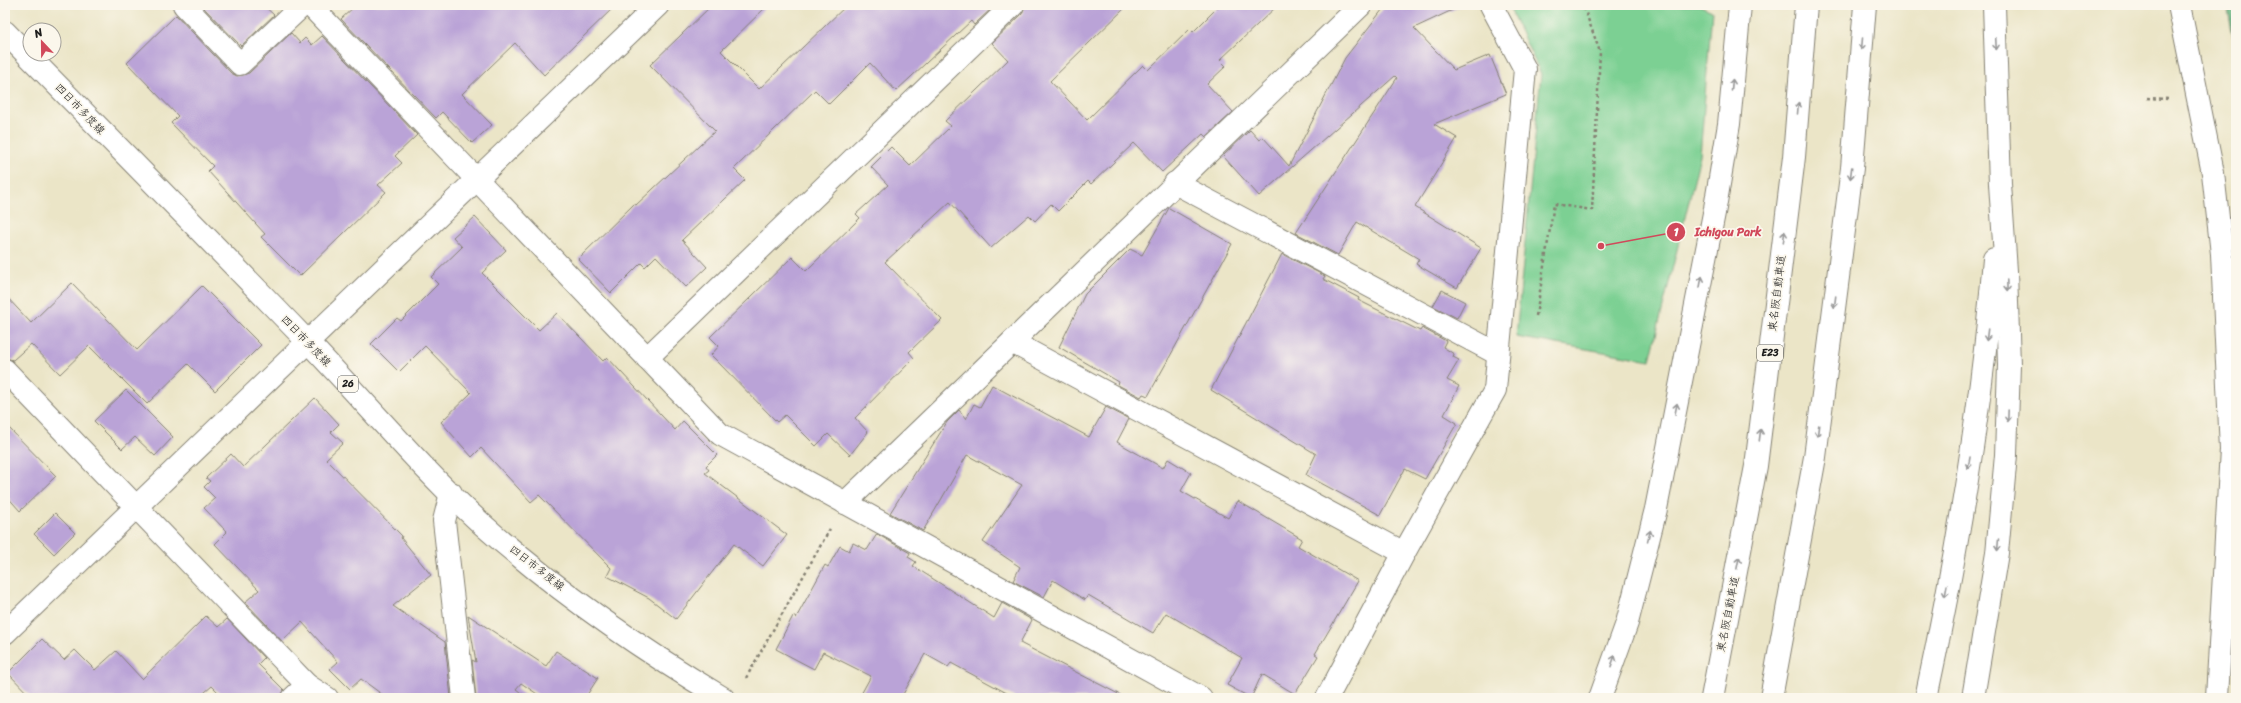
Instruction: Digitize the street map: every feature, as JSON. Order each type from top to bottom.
[{"type":"main road","points":[[184,5],[240,64],[303,5]]},
{"type":"main road","points":[[310,5],[720,434],[1201,698]]},
{"type":"main road","points":[[5,633],[475,179],[658,5]]},
{"type":"main road","points":[[647,358],[1013,5]]},
{"type":"main road","points":[[845,503],[1361,5]]},
{"type":"main road","points":[[1327,698],[1404,553],[1495,390],[1525,69],[1491,5]]},
{"type":"main road","points":[[1600,698],[1627,623],[1656,509],[1715,208],[1728,124],[1740,5]]},
{"type":"main road","name":"東名阪自動車道","points":[[1712,698],[1756,466],[1794,158],[1806,5]]},
{"type":"main road","points":[[1771,698],[1815,457],[1852,168],[1865,5]]},
{"type":"main road","points":[[1973,698],[1978,677],[1997,553],[2006,455],[2009,365],[2006,271],[2000,184],[1994,5]]},
{"type":"main road","points":[[2179,5],[2213,173],[2222,254],[2231,450],[2217,698]]},
{"type":"main road","name":"四日市多度線","points":[[5,32],[307,341],[451,493],[483,524],[544,575],[670,666],[723,698]]},
{"type":"main road","points":[[1175,183],[1498,354]]},
{"type":"main road","points":[[1926,698],[1975,426],[1990,311],[2000,184]]},
{"type":"main road","points":[[1012,342],[1404,553]]},
{"type":"main road","points":[[5,370],[136,507],[300,691],[327,698]]},
{"type":"main road","points":[[451,493],[444,521],[464,698]]},
{"type":"path","points":[[1536,316],[1554,204],[1592,210],[1600,52],[1583,5]]},
{"type":"path","points":[[743,684],[845,503]]},
{"type":"green space","points":[[1508,5],[1699,5],[1712,11],[1700,156],[1650,360],[1516,337],[1541,74]]},
{"type":"green space","points":[[2227,5],[2236,5],[2236,51]]},
{"type":"building","points":[[201,5],[263,5],[274,15],[241,46]]},
{"type":"building","points":[[356,5],[616,5],[544,75],[515,43],[462,94],[492,125],[472,143],[442,112],[436,118],[341,19]]},
{"type":"building","points":[[712,5],[768,5],[721,51],[759,89],[847,5],[995,5],[974,25],[971,21],[896,91],[870,63],[829,104],[815,90],[734,169],[745,180],[682,240],[707,267],[686,287],[656,256],[645,267],[641,263],[611,293],[578,259],[634,204],[636,205],[715,131],[650,65]]},
{"type":"building","points":[[1025,5],[1128,5],[1050,81],[1087,120],[1143,65],[1148,70],[1190,29],[1193,32],[1220,5],[1278,5],[1220,60],[1226,66],[1207,84],[1233,112],[1206,137],[1203,134],[1162,172],[1134,143],[1091,184],[1088,181],[1058,211],[1051,204],[1035,221],[1029,215],[991,248],[950,202],[885,262],[942,320],[909,352],[914,358],[855,418],[868,432],[850,455],[828,434],[816,446],[785,415],[777,422],[711,355],[719,346],[710,337],[792,257],[806,271],[860,218],[856,214],[888,185],[871,167],[891,147],[910,166],[951,126],[945,121],[1008,60],[992,43],[1022,14]]},
{"type":"building","points":[[1386,5],[1463,5],[1414,28],[1454,70],[1490,55],[1506,94],[1434,124],[1457,138],[1415,207],[1481,248],[1457,288],[1416,264],[1419,259],[1357,222],[1338,255],[1296,233],[1397,78],[1395,76],[1259,196],[1223,156],[1250,130],[1259,140],[1263,137],[1289,166],[1345,58]]},
{"type":"building","points":[[176,15],[231,73],[237,76],[249,73],[291,33],[300,43],[305,38],[312,45],[322,36],[417,135],[395,156],[402,163],[378,185],[386,192],[300,276],[261,237],[265,234],[208,171],[213,166],[171,123],[178,116],[127,63]]},
{"type":"building","points":[[1169,208],[1232,244],[1148,396],[1143,394],[1141,397],[1118,385],[1119,382],[1059,347],[1085,294],[1130,249],[1142,255]]},
{"type":"building","points":[[475,217],[506,250],[482,273],[539,330],[557,313],[603,361],[607,357],[675,430],[683,421],[717,455],[706,466],[709,470],[705,473],[787,535],[763,566],[734,544],[676,619],[649,598],[607,576],[611,568],[539,495],[531,502],[481,448],[472,457],[441,422],[471,393],[425,346],[399,372],[371,344],[397,318],[401,321],[438,284],[431,277],[462,247],[453,237]]},
{"type":"building","points":[[1282,254],[1325,276],[1323,279],[1359,298],[1358,300],[1420,331],[1422,328],[1446,341],[1443,347],[1454,354],[1453,357],[1459,360],[1447,380],[1459,386],[1444,415],[1457,423],[1425,479],[1405,469],[1380,515],[1306,475],[1316,454],[1211,390]]},
{"type":"building","points":[[72,283],[137,350],[202,286],[261,345],[215,391],[188,364],[147,404],[89,346],[60,374],[31,344],[13,360],[5,358],[5,295],[31,323]]},
{"type":"building","points":[[1442,290],[1465,302],[1457,318],[1433,306]]},
{"type":"building","points":[[992,385],[1089,437],[1106,407],[1129,419],[1117,442],[1163,468],[1168,459],[1191,473],[1181,491],[1228,518],[1238,501],[1302,539],[1298,546],[1358,581],[1315,654],[1318,656],[1295,694],[1262,674],[1251,698],[1227,685],[1242,658],[1166,613],[1153,633],[1088,595],[1085,600],[1053,580],[1044,597],[1013,581],[1020,567],[983,542],[1022,485],[967,455],[923,531],[890,513],[947,422],[959,410],[966,419],[974,404],[980,407]]},
{"type":"building","points":[[126,390],[173,437],[155,456],[135,437],[122,449],[94,421]]},
{"type":"building","points":[[315,398],[339,424],[331,432],[343,443],[326,459],[402,536],[401,538],[431,575],[393,606],[445,642],[451,698],[387,698],[361,679],[350,689],[330,669],[338,662],[302,622],[282,641],[245,602],[259,590],[215,544],[227,532],[204,508],[215,498],[204,487],[210,481],[206,478],[231,454],[243,467]]},
{"type":"building","points":[[5,424],[56,476],[20,511],[5,494]]},
{"type":"building","points":[[55,513],[75,533],[54,554],[34,534]]},
{"type":"building","points":[[877,534],[910,553],[908,557],[916,562],[913,566],[994,618],[1002,603],[1032,620],[1020,643],[1126,698],[1016,698],[951,663],[948,667],[925,654],[901,698],[859,698],[871,676],[823,652],[814,669],[776,649],[793,616],[796,618],[825,565],[828,567],[840,546],[849,551],[853,543],[867,550]]},
{"type":"building","points":[[468,615],[546,666],[556,651],[598,678],[585,698],[543,698],[521,683],[516,689],[528,698],[476,698],[472,660],[476,662]]},
{"type":"building","points":[[206,616],[218,627],[227,619],[264,658],[258,664],[284,690],[281,698],[224,698],[212,686],[198,698],[32,698],[8,673],[42,639],[64,660],[75,650],[95,670],[116,651],[142,679]]},
{"type":"place","name":"Ichigou Park","points":[[1601,246]]}]
